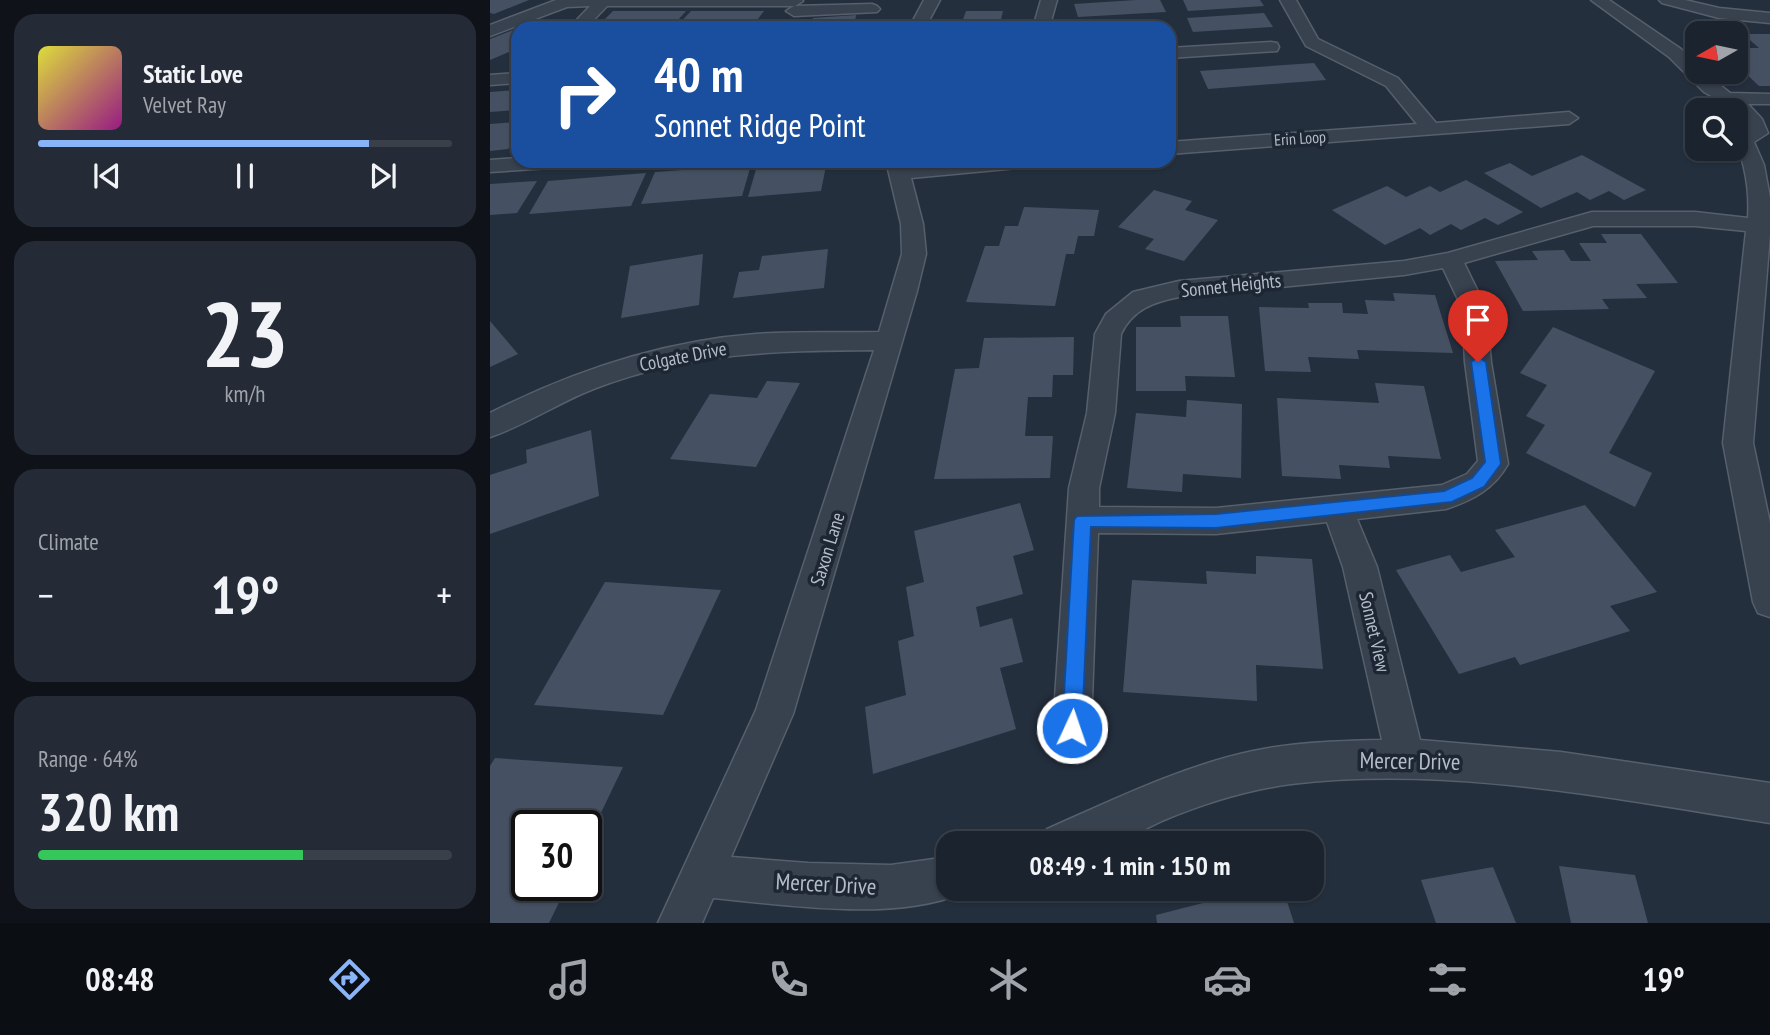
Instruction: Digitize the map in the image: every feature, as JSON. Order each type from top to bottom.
[{"type":"street","points":[[921,21],[932,0]]},
{"type":"street","points":[[1043,21],[1049,0]]},
{"type":"street","points":[[1288,0],[1312,42],[1392,82],[1431,129]]},
{"type":"street","points":[[1599,0],[1675,53],[1714,98]]},
{"type":"street","points":[[1667,0],[1719,13],[1770,18]]},
{"type":"street","points":[[512,21],[565,1],[699,1],[872,9]]},
{"type":"street","points":[[584,21],[604,1]]},
{"type":"street","points":[[493,28],[511,21]]},
{"type":"street","points":[[1176,53],[1271,47]]},
{"type":"street","points":[[490,80],[511,78]]},
{"type":"street","points":[[1748,99],[1770,99]]},
{"type":"street","points":[[1748,116],[1753,119],[1754,165],[1765,226],[1738,443],[1770,602]]},
{"type":"street","name":"Erin Loop","points":[[1176,147],[1569,118]]},
{"type":"street","points":[[490,166],[511,165]]},
{"type":"street","name":"Saxon Lane","points":[[680,923],[774,714],[823,563],[889,341],[914,254],[912,224],[898,168]]},
{"type":"street","name":"Sonnet Heights","points":[[1072,728],[1084,488],[1101,412],[1108,334],[1115,320],[1142,297],[1179,289],[1404,268],[1451,260],[1592,219],[1695,219],[1765,226]]},
{"type":"street","points":[[1083,520],[1216,521],[1446,497],[1478,482],[1493,464],[1478,362],[1474,308],[1451,260]]},
{"type":"street","name":"Colgate Drive","points":[[490,426],[588,380],[642,363],[702,349],[755,343],[889,341]]},
{"type":"street","name":"Sonnet View","points":[[1338,509],[1360,567],[1405,757]]},
{"type":"street","name":"Mercer Drive","points":[[1091,831],[1152,804],[1241,774],[1316,762],[1405,757],[1518,765],[1770,803]]},
{"type":"street","name":"Mercer Drive","points":[[702,876],[808,885],[891,887],[936,880]]},
{"type":"building","points":[[490,0],[529,0],[494,14],[490,13]]},
{"type":"building","points":[[1160,0],[1166,12],[1078,17],[1074,4]]},
{"type":"building","points":[[1183,0],[1260,0],[1264,6],[1188,11]]},
{"type":"building","points":[[613,11],[686,11],[677,21],[603,21]]},
{"type":"building","points":[[691,11],[764,11],[756,21],[682,21]]},
{"type":"building","points":[[966,11],[1003,11],[1001,21],[962,21]]},
{"type":"building","points":[[1264,13],[1273,27],[1193,32],[1187,18]]},
{"type":"building","points":[[856,15],[855,21],[812,21],[813,18]]},
{"type":"building","points":[[1155,19],[1156,21],[1124,21]]},
{"type":"building","points":[[511,31],[511,51],[490,60],[490,39]]},
{"type":"building","points":[[1748,34],[1770,34],[1770,86],[1759,86],[1748,75],[1748,48],[1759,48],[1748,38]]},
{"type":"building","points":[[1314,63],[1326,80],[1208,89],[1200,71]]},
{"type":"building","points":[[511,90],[511,110],[490,112],[490,92]]},
{"type":"building","points":[[511,122],[511,144],[508,149],[490,151],[490,124]]},
{"type":"building","points":[[1582,155],[1646,190],[1624,200],[1609,191],[1590,200],[1577,192],[1541,208],[1484,173],[1510,163],[1532,176]]},
{"type":"building","points":[[750,168],[742,196],[641,204],[655,172]]},
{"type":"building","points":[[756,168],[826,168],[821,191],[748,197]]},
{"type":"building","points":[[646,173],[631,206],[529,214],[548,181]]},
{"type":"building","points":[[1466,180],[1523,212],[1498,225],[1485,218],[1461,230],[1451,224],[1430,235],[1420,228],[1385,245],[1332,210],[1387,186],[1406,197],[1430,186],[1440,192]]},
{"type":"building","points":[[537,181],[517,213],[490,215],[490,184]]},
{"type":"building","points":[[1154,190],[1192,201],[1185,210],[1218,220],[1184,261],[1145,249],[1154,239],[1118,227]]},
{"type":"building","points":[[1024,207],[1099,210],[1094,236],[1078,236],[1074,254],[1066,254],[1055,306],[966,302],[985,246],[999,246],[1005,226],[1018,226]]},
{"type":"building","points":[[1601,234],[1641,234],[1678,283],[1636,284],[1647,298],[1602,299],[1609,309],[1523,311],[1495,261],[1538,260],[1532,251],[1564,250],[1571,261],[1591,261],[1579,243],[1607,243]]},
{"type":"building","points":[[828,249],[824,288],[733,298],[739,272],[759,270],[762,256]]},
{"type":"building","points":[[703,254],[699,305],[621,318],[630,266]]},
{"type":"building","points":[[1393,293],[1435,295],[1453,353],[1357,350],[1359,359],[1308,357],[1311,372],[1265,371],[1259,307],[1309,308],[1308,303],[1342,303],[1343,313],[1368,314],[1365,300],[1395,301]]},
{"type":"building","points":[[1180,316],[1228,316],[1235,377],[1185,376],[1186,391],[1136,391],[1136,327],[1181,327]]},
{"type":"building","points":[[490,321],[518,354],[490,367]]},
{"type":"building","points":[[1553,327],[1655,371],[1609,453],[1652,473],[1635,507],[1526,453],[1545,425],[1526,416],[1547,385],[1520,373]]},
{"type":"building","points":[[1074,337],[1073,375],[1053,375],[1052,397],[1028,397],[1025,436],[1053,436],[1050,478],[934,479],[955,369],[979,368],[984,338]]},
{"type":"building","points":[[767,381],[800,383],[756,467],[670,459],[710,394],[757,398]]},
{"type":"building","points":[[1375,383],[1424,386],[1441,459],[1388,456],[1390,468],[1339,465],[1341,479],[1282,476],[1277,398],[1379,403]]},
{"type":"building","points":[[1187,400],[1242,404],[1241,478],[1183,474],[1182,492],[1127,488],[1136,413],[1186,417]]},
{"type":"building","points":[[591,430],[599,496],[490,534],[490,475],[527,463],[526,450]]},
{"type":"building","points":[[1020,503],[1034,550],[1013,556],[1023,594],[976,607],[980,627],[1012,618],[1023,662],[1000,668],[1016,729],[873,774],[865,707],[906,695],[898,641],[914,636],[906,587],[924,582],[914,531]]},
{"type":"building","points":[[1585,505],[1657,592],[1610,606],[1630,631],[1520,665],[1515,657],[1459,674],[1396,570],[1450,555],[1461,572],[1515,557],[1495,530]]},
{"type":"building","points":[[1256,556],[1312,559],[1323,669],[1256,665],[1257,701],[1123,692],[1132,580],[1207,584],[1206,571],[1256,574]]},
{"type":"building","points":[[605,582],[721,590],[663,715],[534,705]]},
{"type":"building","points":[[495,758],[623,767],[602,811],[511,810],[511,901],[560,901],[549,923],[490,923],[490,766]]},
{"type":"building","points":[[1559,866],[1635,875],[1648,923],[1571,923]]},
{"type":"building","points":[[1493,867],[1516,923],[1436,923],[1421,880]]},
{"type":"building","points":[[1211,901],[1287,901],[1294,923],[1157,923],[1156,915]]},
{"type":"route","points":[[1072,728],[1083,520],[1216,521],[1446,497],[1478,482],[1493,464],[1478,362]]}]
